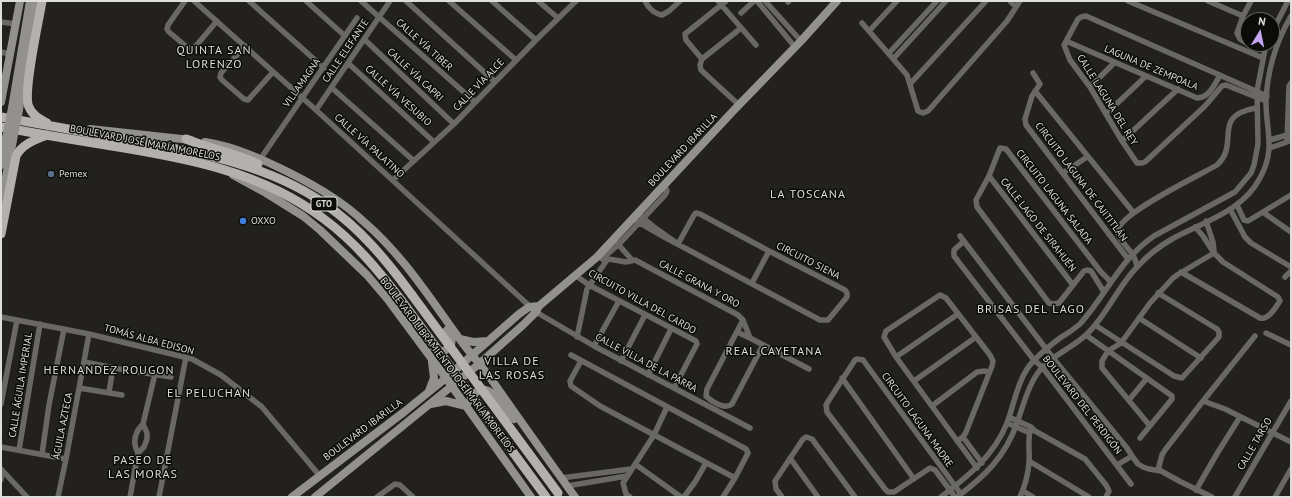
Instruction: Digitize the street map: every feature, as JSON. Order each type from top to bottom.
[{"type":"main road","points":[[42,1],[28,79],[27,97],[29,107],[32,112],[54,127]]},
{"type":"main road","name":"BOULEVARD JOSÉ MARÍA MORELOS","points":[[1,117],[167,147],[244,165],[277,177],[309,194],[343,218],[374,247],[391,266],[559,495]]},
{"type":"main road","name":"BOULEVARD JOSÉ MARÍA MORELOS","points":[[1,127],[149,152],[222,169],[274,188],[324,218],[364,254],[401,300],[546,497]]},
{"type":"main road","points":[[1,234],[14,161],[17,153],[25,145],[48,135]]},
{"type":"main road","points":[[186,139],[244,158],[263,167],[277,177]]},
{"type":"street","points":[[1,102],[3,83],[20,1]]},
{"type":"street","points":[[15,109],[30,1]]},
{"type":"street","points":[[1,203],[15,109],[36,1]]},
{"type":"street","points":[[185,1],[167,28],[173,36],[188,48],[195,48],[217,22]]},
{"type":"street","name":"CALLE VÍA PALATINO","points":[[194,1],[535,308]]},
{"type":"street","points":[[250,1],[324,68]]},
{"type":"street","points":[[306,1],[345,36]]},
{"type":"street","name":"CALLE VÍA TIBER","points":[[360,1],[475,102]]},
{"type":"street","name":"CALLE ELEFANTE","points":[[316,110],[390,1]]},
{"type":"street","points":[[406,1],[494,81]]},
{"type":"street","points":[[449,1],[516,60]]},
{"type":"street","points":[[492,1],[536,40]]},
{"type":"street","points":[[538,1],[558,18]]},
{"type":"street","name":"CALLE VÍA ALCE","points":[[393,180],[454,124],[494,81],[576,1]]},
{"type":"street","points":[[645,1],[656,13],[662,15],[680,1]]},
{"type":"street","points":[[741,13],[755,1],[798,44]]},
{"type":"street","points":[[765,1],[798,44]]},
{"type":"street","name":"BOULEVARD IBARILLA","points":[[292,497],[404,412],[489,341],[535,308],[575,275],[602,258],[639,219],[664,184],[837,1]]},
{"type":"street","points":[[870,30],[897,1]]},
{"type":"street","points":[[889,52],[937,1]]},
{"type":"street","points":[[894,58],[946,1]]},
{"type":"street","points":[[910,84],[986,1]]},
{"type":"street","points":[[1010,1],[1016,7]]},
{"type":"street","points":[[862,23],[870,30],[907,75],[918,112],[921,113],[928,111],[1007,21],[1020,1]]},
{"type":"street","points":[[1128,1],[1263,58]]},
{"type":"street","points":[[1208,1],[1240,14]]},
{"type":"street","points":[[1246,12],[1251,1]]},
{"type":"street","points":[[1280,16],[1288,1]]},
{"type":"street","points":[[739,105],[701,70],[701,62],[686,40],[686,32],[722,2],[741,28],[756,44]]},
{"type":"street","name":"CALLE LAGUNA DEL REY","points":[[1256,94],[1220,74],[1086,16],[1081,16],[1078,19],[1064,47],[1070,60],[1090,87],[1135,162],[1142,163],[1205,106],[1222,86],[1226,85],[1267,98]]},
{"type":"street","points":[[958,496],[981,479],[1000,457],[1017,424],[1034,379],[1042,368],[1053,358],[1086,335],[1095,325],[1137,266],[1159,248],[1237,205],[1251,192],[1261,177],[1267,163],[1270,140],[1267,98],[1276,47],[1291,16]]},
{"type":"street","name":"VILLAMAGNA","points":[[261,158],[357,18]]},
{"type":"street","points":[[1,22],[16,24]]},
{"type":"street","points":[[1240,26],[1237,33],[1240,39]]},
{"type":"street","points":[[701,62],[741,28]]},
{"type":"street","name":"CALLE VÍA CAPRI","points":[[364,39],[454,124]]},
{"type":"street","name":"LAGUNA DE ZEMPOALA","points":[[1066,41],[1197,98],[1208,94],[1220,74]]},
{"type":"street","points":[[245,46],[221,73],[220,77],[222,80],[244,99],[248,100],[273,72]]},
{"type":"street","points":[[1,52],[10,54]]},
{"type":"street","points":[[941,497],[977,468],[994,447],[1007,423],[1020,383],[1034,360],[1046,348],[1078,325],[1132,254],[1154,236],[1235,192],[1244,183],[1251,173],[1258,150],[1256,94],[1264,52]]},
{"type":"street","points":[[1090,87],[1114,63]]},
{"type":"street","name":"CALLE VÍA VESUBIO","points":[[348,64],[434,142]]},
{"type":"street","name":"CIRCUITO LAGUNA DE CAJITITLÁN","points":[[1033,73],[1040,84],[1032,96],[1025,119],[1026,125],[1128,259]]},
{"type":"street","points":[[1106,113],[1146,76]]},
{"type":"street","points":[[1289,138],[1289,86],[1291,83]]},
{"type":"street","points":[[332,88],[414,161]]},
{"type":"street","points":[[1122,141],[1178,89]]},
{"type":"street","name":"CIRCUITO LAGUNA DE CAJITITLÁN","points":[[1035,91],[1133,212]]},
{"type":"street","points":[[1137,266],[1132,254],[1118,234],[1119,225],[1133,212],[1217,165],[1225,156],[1227,151],[1229,126],[1233,118],[1240,112],[1256,108]]},
{"type":"street","name":"BOULEVARD JOSÉ MARÍA MORELOS","points":[[54,127],[186,139],[234,148],[261,158],[317,188],[349,209],[377,234],[409,270],[472,355]]},
{"type":"street","points":[[1270,140],[1289,138]]},
{"type":"street","points":[[1270,148],[1289,138]]},
{"type":"street","points":[[1,165],[10,139]]},
{"type":"street","name":"CIRCUITO LAGUNA SALADA","points":[[1104,292],[1091,271],[1087,270],[1084,271],[1059,303],[1049,303],[976,205],[977,198],[989,176],[1000,148],[1004,148],[1101,272],[1111,282]]},
{"type":"street","points":[[1063,173],[1087,157]]},
{"type":"street","name":"BOULEVARD LIBRAMIENTO JOSÉ MARÍA MORELOS","points":[[222,169],[266,193],[303,216],[358,266],[378,289],[432,359],[532,497]]},
{"type":"street","name":"CALLE LAGO DE SIRAHUÉN","points":[[989,176],[1073,285]]},
{"type":"street","points":[[1237,205],[1244,220],[1248,221],[1264,213],[1291,195]]},
{"type":"street","points":[[1230,209],[1245,237],[1251,243],[1291,267]]},
{"type":"street","name":"CIRCUITO SIENA","points":[[639,219],[678,244],[823,321],[829,318],[847,297],[845,290],[698,213],[694,215],[678,244]]},
{"type":"street","points":[[1264,213],[1291,232]]},
{"type":"street","points":[[1206,221],[1213,242],[1214,253]]},
{"type":"street","points":[[1181,272],[1257,317],[1263,319],[1268,317],[1279,302],[1279,298],[1223,262],[1214,253],[1195,227]]},
{"type":"street","name":"BOULEVARD DEL PERDIGÓN","points":[[962,239],[1046,348],[1132,456],[1117,465],[1042,368],[1034,360],[954,256],[954,250],[962,239]]},
{"type":"street","name":"CALLE GRANA Y ORO","points":[[616,242],[632,260],[635,260],[738,315],[743,320],[750,338]]},
{"type":"street","points":[[752,283],[769,251]]},
{"type":"street","points":[[1150,426],[1102,368],[1102,361],[1108,351],[1122,343],[1158,293],[1181,272],[1214,253]]},
{"type":"street","points":[[577,337],[589,285],[602,258]]},
{"type":"street","name":"CALLE GRANA Y ORO","points":[[602,258],[626,262],[632,260]]},
{"type":"street","points":[[378,289],[387,295],[397,305],[430,350],[437,352],[444,351],[449,348],[451,346],[452,337],[414,285],[410,278],[409,270]]},
{"type":"street","points":[[1285,277],[1291,271]]},
{"type":"street","name":"CIRCUITO VILLA DEL CARDO","points":[[575,275],[589,285],[696,341],[697,344],[674,388]]},
{"type":"street","points":[[1095,325],[1174,376],[1180,378],[1184,376],[1219,337],[1218,331],[1158,293]]},
{"type":"street","points":[[957,441],[963,437],[993,364],[992,358],[976,337],[946,298],[940,295],[886,331],[884,339],[896,357],[914,381],[957,441],[977,468]]},
{"type":"street","points":[[594,346],[619,301]]},
{"type":"street","name":"BOULEVARD IBARILLA","points":[[315,497],[495,351],[535,308]]},
{"type":"street","name":"CALLE VILLA DE LA PARRA","points":[[535,308],[577,337],[750,428]]},
{"type":"street","points":[[896,357],[958,314]]},
{"type":"street","points":[[621,361],[645,315]]},
{"type":"street","name":"TOMÁS ALBA EDISON","points":[[1,317],[89,334],[186,357],[221,375],[262,407],[319,476]]},
{"type":"street","points":[[1140,318],[1201,358]]},
{"type":"street","points":[[1,404],[17,320]]},
{"type":"street","points":[[743,320],[706,393],[706,396],[724,407],[730,406],[763,345]]},
{"type":"street","name":"CALLE ÁGUILA IMPERIAL","points":[[19,450],[40,324]]},
{"type":"street","points":[[42,454],[49,405],[64,329]]},
{"type":"street","points":[[648,375],[671,329]]},
{"type":"street","points":[[737,332],[809,369]]},
{"type":"street","points":[[1266,333],[1291,345]]},
{"type":"street","name":"ÁGUILA AZTECA","points":[[58,497],[89,334]]},
{"type":"street","points":[[1086,335],[1173,397],[1140,438]]},
{"type":"street","points":[[1158,470],[1165,450],[1255,336]]},
{"type":"street","points":[[914,381],[976,337]]},
{"type":"street","points":[[460,339],[473,342],[489,341]]},
{"type":"street","points":[[488,374],[489,363],[495,351]]},
{"type":"street","points":[[472,355],[488,374],[520,422],[575,497]]},
{"type":"street","points":[[571,355],[746,449],[748,453],[723,497]]},
{"type":"street","points":[[159,497],[186,357]]},
{"type":"street","points":[[430,391],[434,372],[432,359]]},
{"type":"street","name":"CIRCUITO LAGUNA MADRE","points":[[952,488],[933,469],[928,469],[894,492],[888,492],[885,489],[827,412],[826,405],[854,360],[863,360],[958,496]]},
{"type":"street","points":[[582,361],[570,381],[571,386],[600,406],[735,478]]},
{"type":"street","points":[[84,362],[126,370]]},
{"type":"street","points":[[109,392],[113,368]]},
{"type":"street","points":[[932,406],[977,372],[985,371],[989,373]]},
{"type":"street","points":[[139,372],[171,377]]},
{"type":"street","points":[[138,454],[134,439],[138,430],[143,424],[155,374]]},
{"type":"street","points":[[842,378],[914,479]]},
{"type":"street","points":[[1129,400],[1148,378]]},
{"type":"street","points":[[79,388],[122,395]]},
{"type":"street","points":[[488,436],[485,427],[470,402],[471,398],[477,392],[486,389],[491,392],[510,416],[520,422]]},
{"type":"street","points":[[1203,400],[1225,409],[1291,442]]},
{"type":"street","points":[[428,404],[446,401],[466,406]]},
{"type":"street","name":"CALLE TARSO","points":[[1235,497],[1291,401]]},
{"type":"street","points":[[630,497],[626,494],[623,487],[627,476],[654,435],[667,407]]},
{"type":"street","points":[[1009,417],[1017,424],[1085,459],[1106,485],[1109,491],[1106,497]]},
{"type":"street","points":[[1196,490],[1240,417]]},
{"type":"street","points":[[1007,423],[1017,424]]},
{"type":"street","points":[[130,497],[138,454],[144,447],[147,439],[147,433],[143,424]]},
{"type":"street","points":[[1032,431],[1029,461],[1022,494],[1033,497]]},
{"type":"street","points":[[782,497],[775,485],[776,478],[803,439],[806,437],[812,439],[855,497]]},
{"type":"street","points":[[963,437],[982,463]]},
{"type":"street","points":[[1,446],[66,459]]},
{"type":"street","points":[[1132,456],[1138,464],[1143,467],[1158,470],[1212,497]]},
{"type":"street","points":[[790,458],[818,497]]},
{"type":"street","points":[[1029,461],[1089,497]]},
{"type":"street","points":[[684,497],[695,482],[706,462]]},
{"type":"street","points":[[1117,465],[1131,484]]},
{"type":"street","points":[[561,478],[633,466],[681,497]]},
{"type":"street","points":[[1275,497],[1291,469]]},
{"type":"street","points":[[1,480],[2,470]]},
{"type":"street","points":[[2,470],[27,497]]},
{"type":"street","points":[[592,474],[594,482]]},
{"type":"street","points":[[567,486],[627,476]]},
{"type":"street","points":[[378,497],[395,484],[400,485],[413,497]]},
{"type":"place","name":"Pemex","points":[[51,174]]},
{"type":"place","name":"OXXO","points":[[243,221]]},
{"type":"district","name":"QUINTA SAN LORENZO","points":[[214,58]]},
{"type":"district","name":"LA TOSCANA","points":[[808,195]]},
{"type":"district","name":"BRISAS DEL LAGO","points":[[1031,310]]},
{"type":"district","name":"REAL CAYETANA","points":[[774,352]]},
{"type":"district","name":"VILLA DE LAS ROSAS","points":[[512,369]]},
{"type":"district","name":"HERNANDEZ ROUGON","points":[[109,371]]},
{"type":"district","name":"EL PELUCHAN","points":[[209,394]]},
{"type":"district","name":"PASEO DE LAS MORAS","points":[[143,468]]}]
